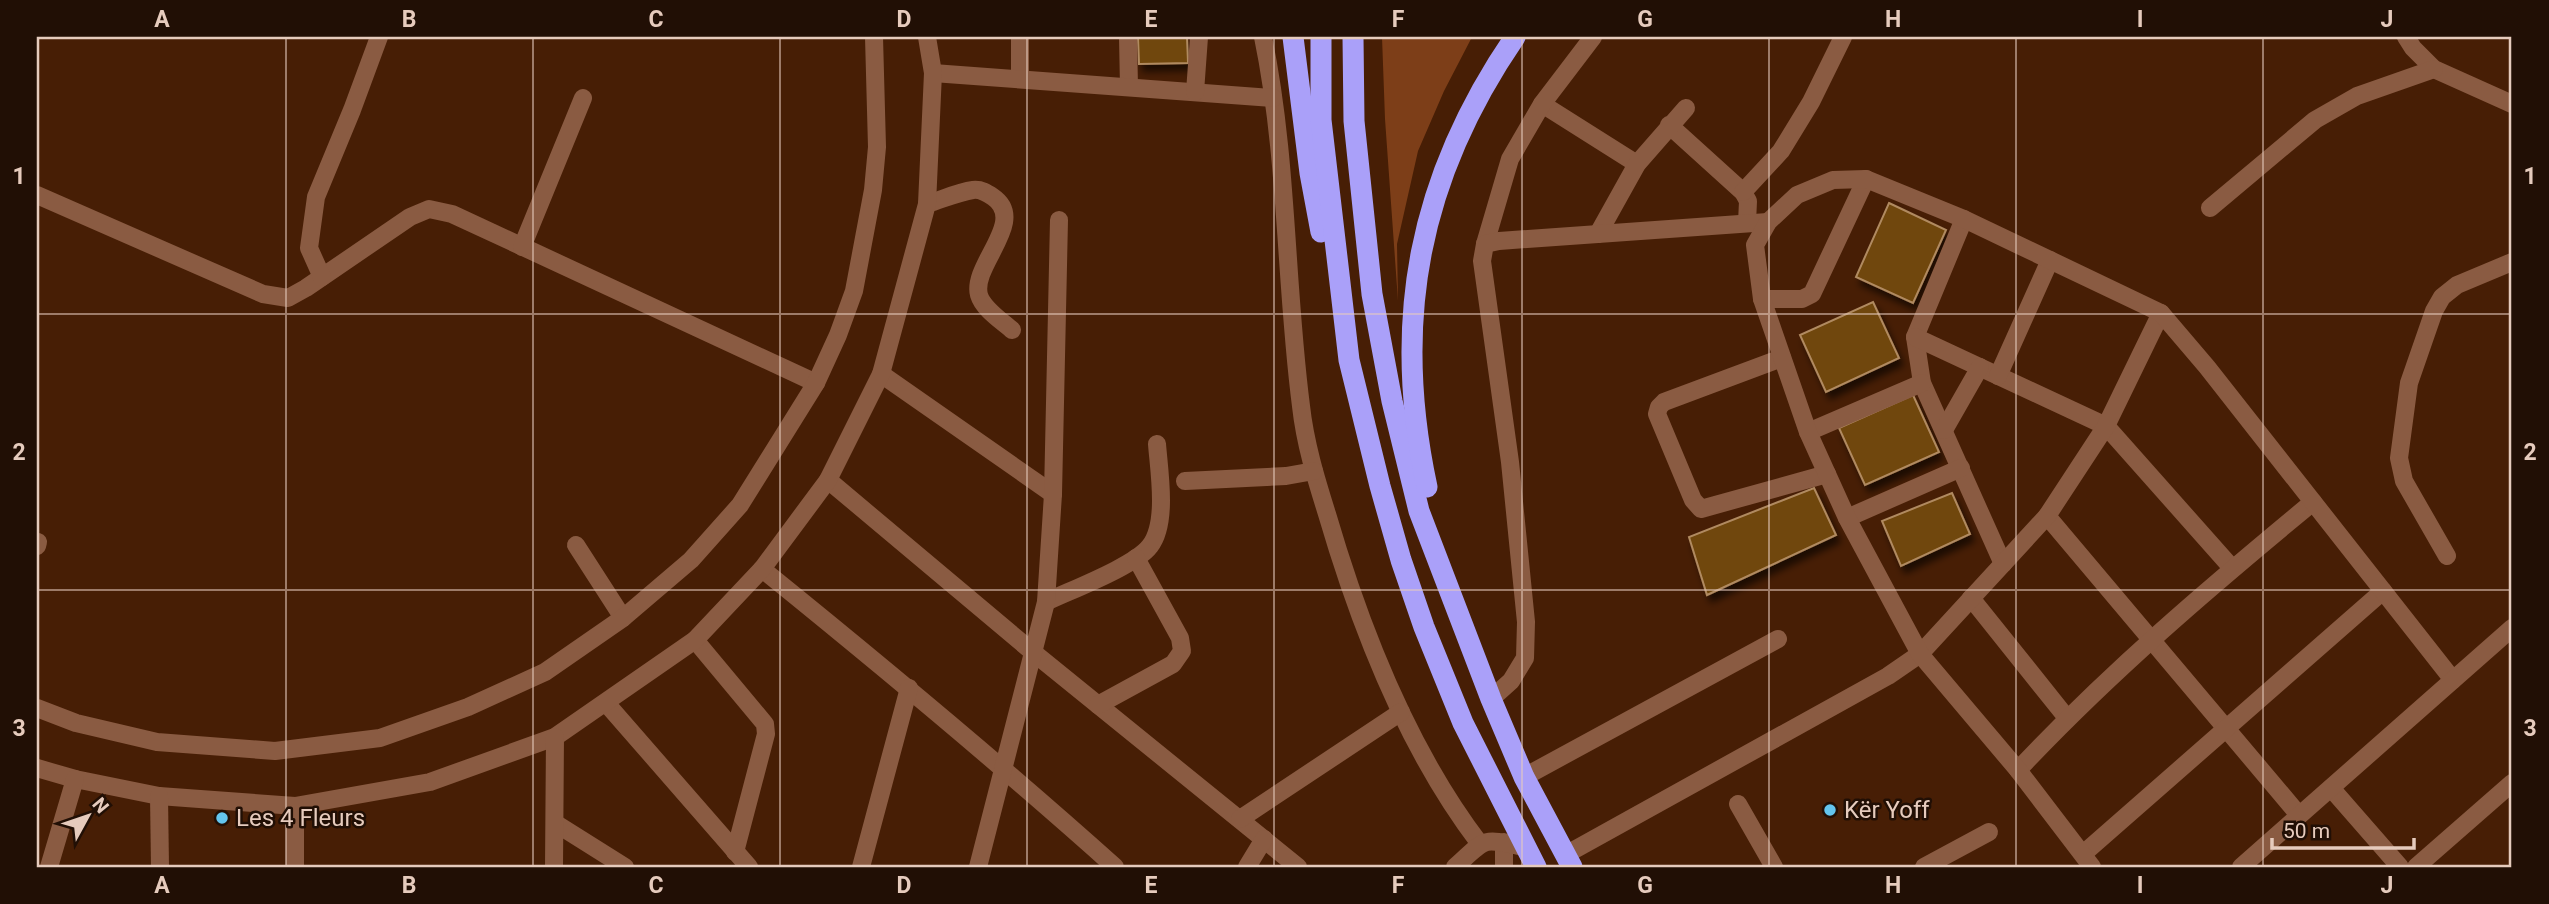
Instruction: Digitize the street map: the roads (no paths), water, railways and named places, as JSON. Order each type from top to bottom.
[{"type":"highway","points":[[1293,37],[1312,186],[1349,360],[1401,560],[1424,626],[1514,844],[1536,867]]},
{"type":"highway","points":[[1321,37],[1321,120],[1349,360]]},
{"type":"highway","points":[[1353,37],[1354,121],[1372,294],[1392,401],[1419,511],[1524,777],[1569,861]]},
{"type":"highway","points":[[1452,599],[1422,464],[1412,366],[1413,302],[1428,218],[1445,165],[1483,86],[1515,37]]},
{"type":"street","points":[[322,277],[309,248],[316,197],[379,37]]},
{"type":"street","points":[[37,708],[76,723],[156,742],[275,751],[380,737],[468,707],[545,672],[623,618],[691,560],[740,505],[816,383],[838,335],[854,291],[865,242],[877,147],[874,37]]},
{"type":"street","points":[[37,768],[75,779],[159,796],[295,806],[430,782],[555,737],[695,640],[762,569],[828,480],[881,373],[927,204],[933,73],[927,37]]},
{"type":"street","points":[[1020,37],[1020,79]]},
{"type":"street","points":[[1128,37],[1129,87]]},
{"type":"street","points":[[1195,92],[1199,37]]},
{"type":"street","points":[[1263,37],[1273,98],[1301,408],[1314,471],[1346,581],[1401,712],[1461,820],[1480,844]]},
{"type":"street","points":[[1491,699],[1511,681],[1525,658],[1526,622],[1510,462],[1482,261],[1510,159],[1542,104],[1593,37]]},
{"type":"street","points":[[1742,192],[1781,151],[1811,102],[1843,37]]},
{"type":"street","points":[[2406,37],[2434,69],[2512,104]]},
{"type":"street","points":[[2210,208],[2315,120],[2357,96],[2434,69]]},
{"type":"street","points":[[933,73],[1273,98]]},
{"type":"street","points":[[522,247],[583,98]]},
{"type":"street","points":[[1542,104],[1636,164]]},
{"type":"street","points":[[1598,234],[1636,164],[1686,108]]},
{"type":"street","points":[[1669,125],[1742,192],[1748,201],[1747,223]]},
{"type":"street","points":[[1762,299],[1802,299],[1812,294],[1866,179]]},
{"type":"street","points":[[2383,591],[2227,728],[2088,861],[2018,771],[1920,654],[1847,518],[1808,432],[1762,299],[1755,245],[1768,222],[1797,195],[1833,180],[1866,179],[1964,219],[2161,313],[2207,367],[2453,680]]},
{"type":"street","points":[[927,204],[974,190],[985,192],[999,201],[1006,216],[978,285],[979,297],[988,309],[1012,330]]},
{"type":"street","points":[[37,195],[262,294],[288,298],[410,216],[429,209],[452,214],[816,383]]},
{"type":"street","points":[[1964,219],[1915,337],[1922,383],[2003,564]]},
{"type":"street","points":[[978,867],[1046,602],[1054,494],[1059,220]]},
{"type":"street","points":[[1485,244],[1768,222]]},
{"type":"street","points":[[1998,376],[2049,260]]},
{"type":"street","points":[[2447,556],[2404,481],[2399,458],[2409,383],[2434,311],[2442,297],[2457,285],[2512,262]]},
{"type":"street","points":[[1569,861],[1888,676],[1920,654],[2047,516],[2106,426],[2161,313]]},
{"type":"street","points":[[1915,337],[2106,426],[2232,568]]},
{"type":"street","points":[[1782,358],[1664,402],[1657,414],[1693,500],[1701,509],[1827,474]]},
{"type":"street","points":[[1944,430],[1980,367]]},
{"type":"street","points":[[881,373],[1054,494]]},
{"type":"street","points":[[1808,432],[1922,383]]},
{"type":"street","points":[[1046,602],[1136,558],[1151,545],[1157,530],[1161,502],[1157,444]]},
{"type":"street","points":[[1847,518],[1961,468]]},
{"type":"street","points":[[1185,481],[1286,476],[1314,471]]},
{"type":"street","points":[[828,480],[1034,653],[1298,867]]},
{"type":"street","points":[[2018,771],[2067,718],[2150,640],[2313,502]]},
{"type":"street","points":[[2047,516],[2300,815]]},
{"type":"street","points":[[576,545],[623,618]]},
{"type":"street","points":[[1098,705],[1172,664],[1182,651],[1180,638],[1136,558]]},
{"type":"street","points":[[762,569],[1004,768],[1115,867]]},
{"type":"street","points":[[1972,598],[2067,718]]},
{"type":"street","points":[[2246,865],[2512,628]]},
{"type":"street","points":[[1524,777],[1778,639]]},
{"type":"street","points":[[695,640],[765,723],[766,734],[735,852]]},
{"type":"street","points":[[861,867],[909,688]]},
{"type":"street","points":[[606,703],[749,867]]},
{"type":"street","points":[[1240,819],[1401,712]]},
{"type":"street","points":[[554,867],[555,737]]},
{"type":"street","points":[[49,867],[75,779]]},
{"type":"street","points":[[2416,867],[2512,783]]},
{"type":"street","points":[[2331,788],[2400,867]]},
{"type":"street","points":[[159,796],[160,867]]},
{"type":"street","points":[[1738,804],[1774,867]]},
{"type":"street","points":[[295,806],[295,867]]},
{"type":"street","points":[[555,823],[625,867]]},
{"type":"street","points":[[1924,867],[1989,832]]},
{"type":"street","points":[[1247,867],[1264,839]]},
{"type":"street","points":[[1455,867],[1480,844],[1492,840],[1514,844],[1504,867]]},
{"type":"place","name":"Kër Yoff","points":[[1830,810]]},
{"type":"place","name":"Les 4 Fleurs","points":[[222,818]]}]
